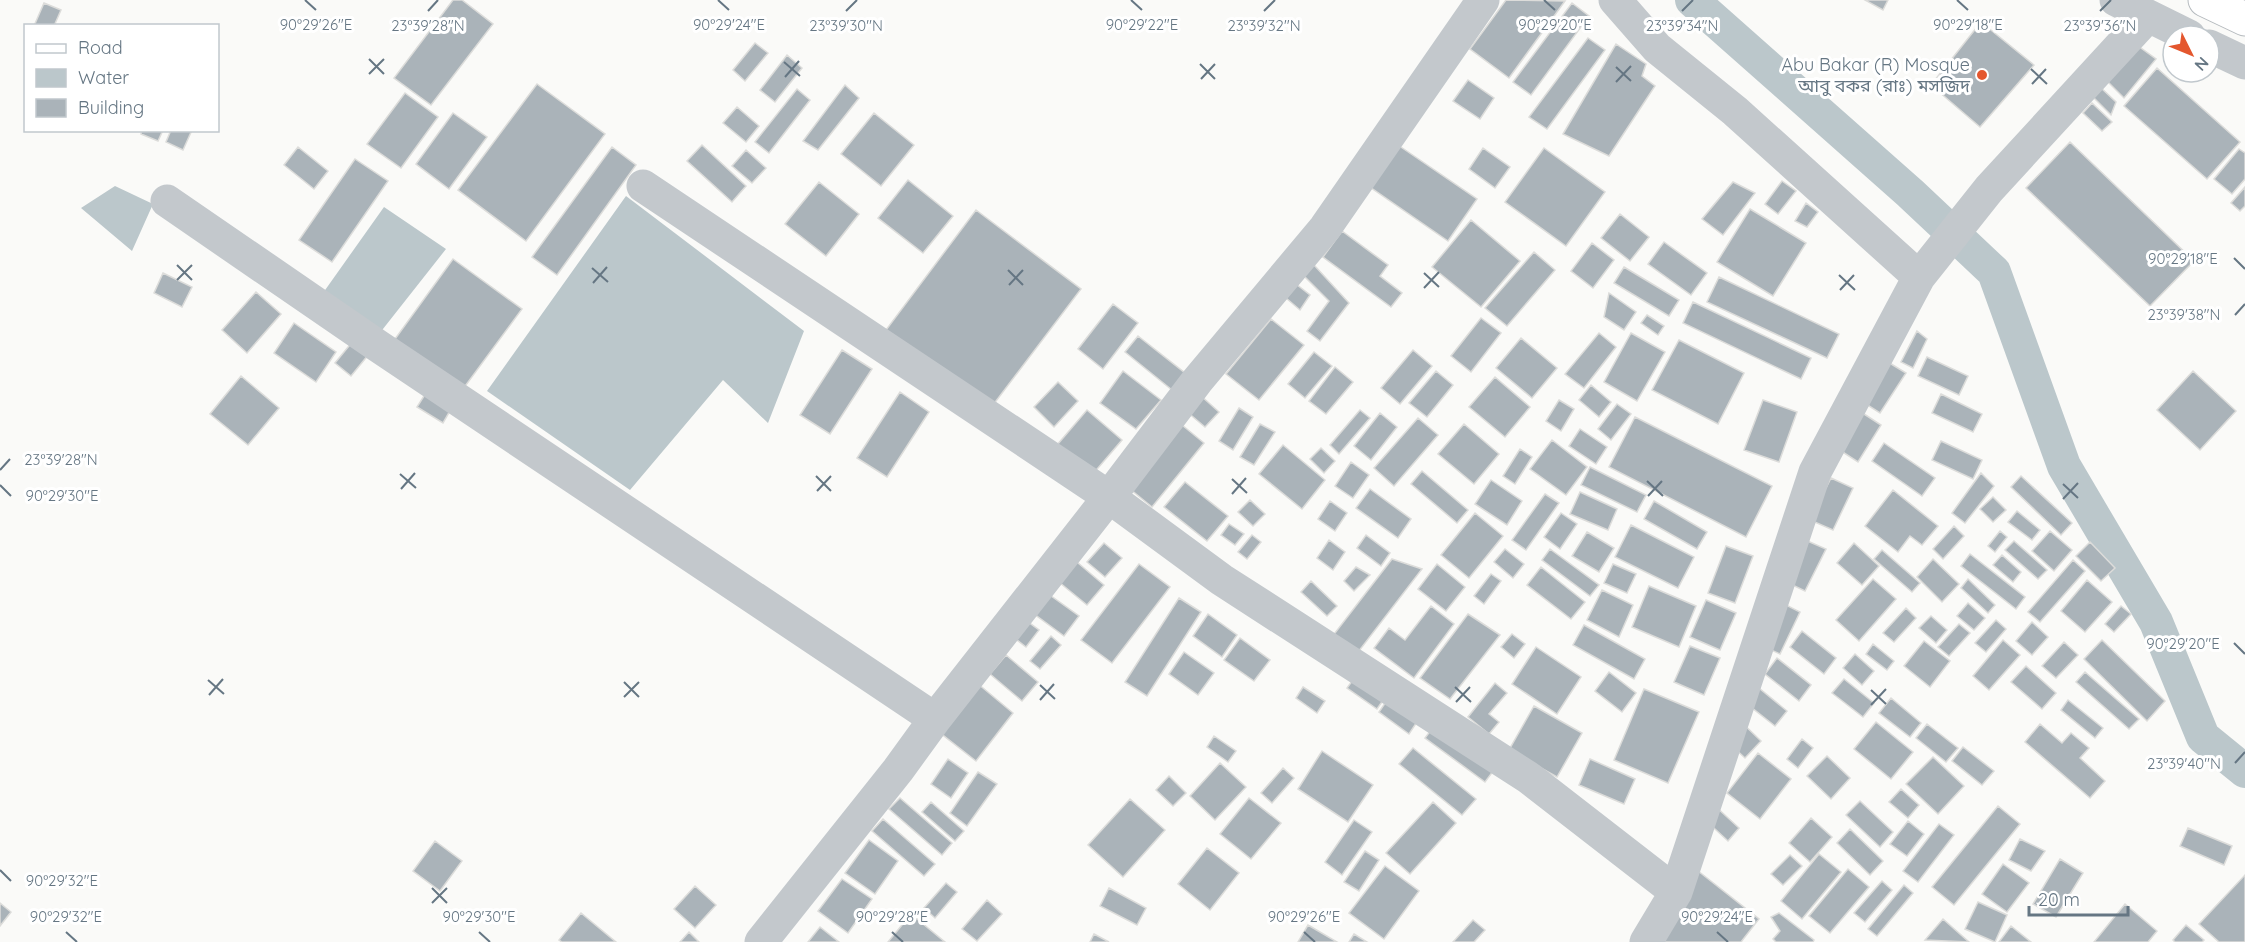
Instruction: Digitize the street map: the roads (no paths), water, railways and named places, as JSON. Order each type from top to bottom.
[{"type":"main road","points":[[2205,0],[2245,19]]},
{"type":"street","points":[[761,942],[898,770],[1197,381],[1325,228],[1484,0]]},
{"type":"street","points":[[1615,0],[1657,48],[1735,111],[1919,277]]},
{"type":"street","points":[[2116,0],[2164,24]]},
{"type":"street","points":[[1646,942],[1676,892],[1815,472],[1919,277],[1989,189],[2148,16]]},
{"type":"street","points":[[2221,52],[2245,63]]},
{"type":"street","points":[[643,186],[1110,497],[1222,580],[1529,778],[1676,892]]},
{"type":"street","points":[[167,201],[388,353],[935,719]]},
{"type":"water","points":[[115,186],[153,204],[132,251],[81,208]]},
{"type":"water","points":[[626,196],[804,331],[768,423],[723,380],[630,490],[487,391]]},
{"type":"water","points":[[384,207],[446,249],[379,334],[323,293]]},
{"type":"waterway","points":[[1692,0],[1910,193],[1994,272],[2064,466],[2156,622],[2203,737],[2245,771]]},
{"type":"place","name":"Abu Bakar (R) Mosque আবু বকর (রাঃ) মসজিদ","points":[[1982,75]]}]
